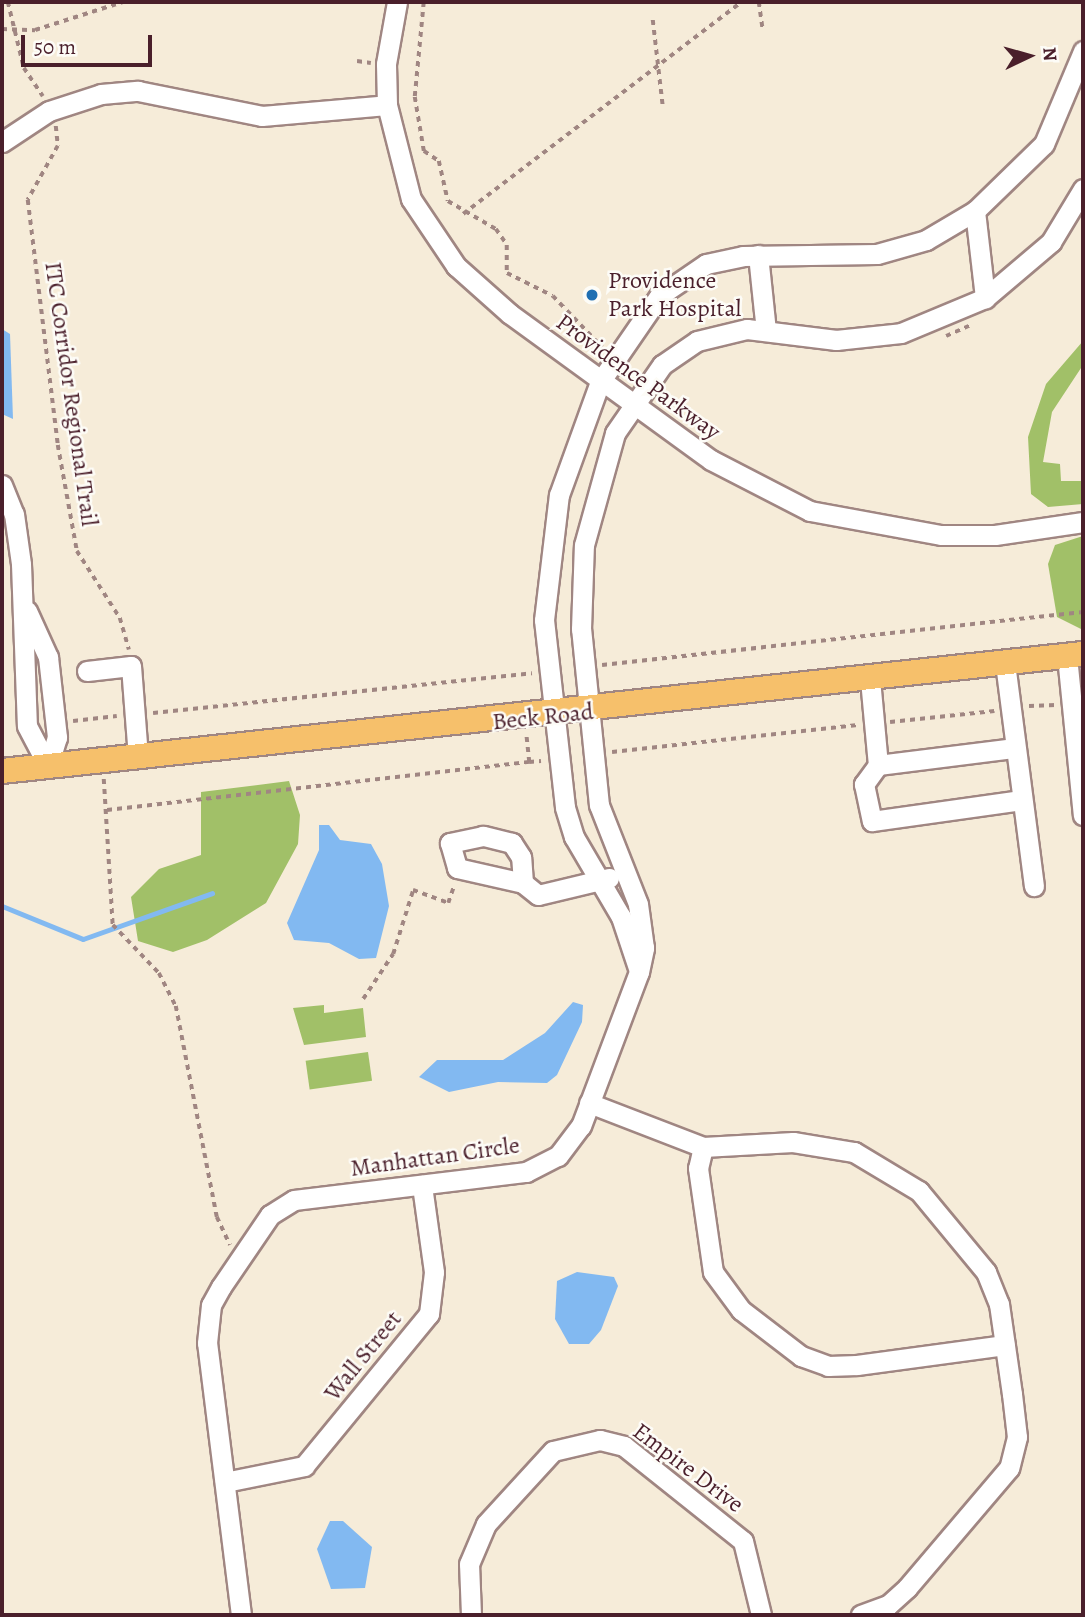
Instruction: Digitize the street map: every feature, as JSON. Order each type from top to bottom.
[{"type":"main road","name":"Beck Road","points":[[2,771],[524,719],[1075,655]]},
{"type":"street","name":"Providence Parkway","points":[[397,2],[386,64],[387,105],[411,199],[456,266],[600,382],[763,490],[856,524],[995,535],[1083,522]]},
{"type":"street","points":[[639,972],[621,917],[597,881],[571,826],[548,671],[549,544],[570,453],[600,382],[632,330],[678,278],[706,264],[758,255],[877,254],[926,240],[975,211],[1044,144],[1083,51]]},
{"type":"street","points":[[2,142],[42,114],[101,94],[138,91],[262,116],[387,105]]},
{"type":"street","name":"Manhattan Circle","points":[[241,1615],[208,1325],[211,1305],[282,1205],[544,1165],[570,1143],[589,1102],[639,972],[642,923],[604,819],[589,711],[580,586],[586,533],[603,465],[632,404],[678,350],[718,333],[766,331],[836,340],[891,334],[940,321],[985,298],[1051,242],[1083,189]]},
{"type":"street","points":[[975,211],[985,298]]},
{"type":"street","points":[[758,255],[766,331]]},
{"type":"street","points":[[2,485],[14,514],[25,607],[27,726],[48,766]]},
{"type":"street","points":[[25,607],[48,657],[57,737],[48,766]]},
{"type":"street","points":[[1075,655],[1072,704],[1080,748],[1083,804]]},
{"type":"street","points":[[1005,663],[1034,886]]},
{"type":"street","points":[[87,671],[131,666],[138,757]]},
{"type":"street","points":[[870,679],[878,765],[864,784],[872,821],[1022,800]]},
{"type":"street","points":[[878,765],[1015,748]]},
{"type":"street","points":[[571,826],[604,819]]},
{"type":"street","points":[[523,883],[518,848],[501,838],[460,837],[450,844],[451,864],[460,869],[523,883],[538,895],[553,895],[624,873]]},
{"type":"street","points":[[589,1102],[703,1147],[813,1143],[854,1152],[904,1178],[986,1272],[1005,1345],[1017,1437],[1009,1468],[907,1588],[888,1605],[861,1615]]},
{"type":"street","points":[[703,1147],[698,1168],[713,1272],[741,1310],[801,1356],[828,1366],[857,1365],[1005,1345]]},
{"type":"street","name":"Wall Street","points":[[225,1482],[304,1466],[429,1314],[434,1272],[422,1185]]},
{"type":"street","name":"Empire Drive","points":[[471,1615],[469,1564],[491,1517],[553,1451],[600,1440],[624,1447],[743,1541],[761,1615]]},
{"type":"path","points":[[8,2],[18,31],[24,68],[41,93]]},
{"type":"path","points":[[2,29],[18,31],[123,2]]},
{"type":"path","points":[[463,214],[741,2]]},
{"type":"path","points":[[759,2],[763,31]]},
{"type":"path","points":[[653,20],[663,107]]},
{"type":"path","name":"ITC Corridor Regional Trail","points":[[54,120],[58,146],[27,200],[58,444],[77,551],[125,628],[131,666]]},
{"type":"path","points":[[585,666],[1083,612]]},
{"type":"path","points":[[135,715],[548,671]]},
{"type":"path","points":[[687,744],[1010,707],[1072,704]]},
{"type":"path","points":[[107,810],[529,762],[524,719]]},
{"type":"path","points":[[103,761],[113,925],[173,996],[217,1217],[239,1262]]},
{"type":"path","points":[[363,999],[393,954],[413,890],[448,903],[460,869]]},
{"type":"green space","points":[[1083,341],[1083,365],[1052,412],[1043,462],[1060,464],[1061,481],[1083,481],[1083,504],[1048,507],[1031,494],[1028,437],[1046,384]]},
{"type":"green space","points":[[1083,536],[1081,629],[1057,617],[1048,564],[1055,545]]},
{"type":"green space","points":[[289,781],[300,815],[298,844],[266,903],[207,940],[173,952],[138,941],[131,897],[159,869],[201,855],[201,792]]},
{"type":"green space","points":[[324,1005],[324,1013],[363,1008],[366,1037],[304,1045],[293,1008]]},
{"type":"green space","points":[[368,1052],[372,1081],[310,1089],[306,1061]]},
{"type":"water","points":[[2,329],[10,334],[13,419],[2,414]]},
{"type":"water","points":[[319,825],[329,825],[340,840],[371,844],[382,864],[389,906],[376,958],[359,959],[329,943],[294,940],[287,923],[319,850]]},
{"type":"water","points":[[573,1002],[583,1005],[582,1022],[557,1075],[547,1083],[498,1082],[449,1092],[419,1077],[437,1060],[503,1060],[545,1033]]},
{"type":"water","points":[[577,1272],[614,1277],[618,1286],[601,1330],[589,1344],[569,1344],[555,1319],[557,1281]]},
{"type":"water","points":[[330,1521],[343,1521],[372,1547],[365,1588],[331,1589],[317,1549]]},
{"type":"waterway","points":[[2,906],[83,939],[212,893]]},
{"type":"place","name":"Providence Park Hospital","points":[[592,295]]}]
